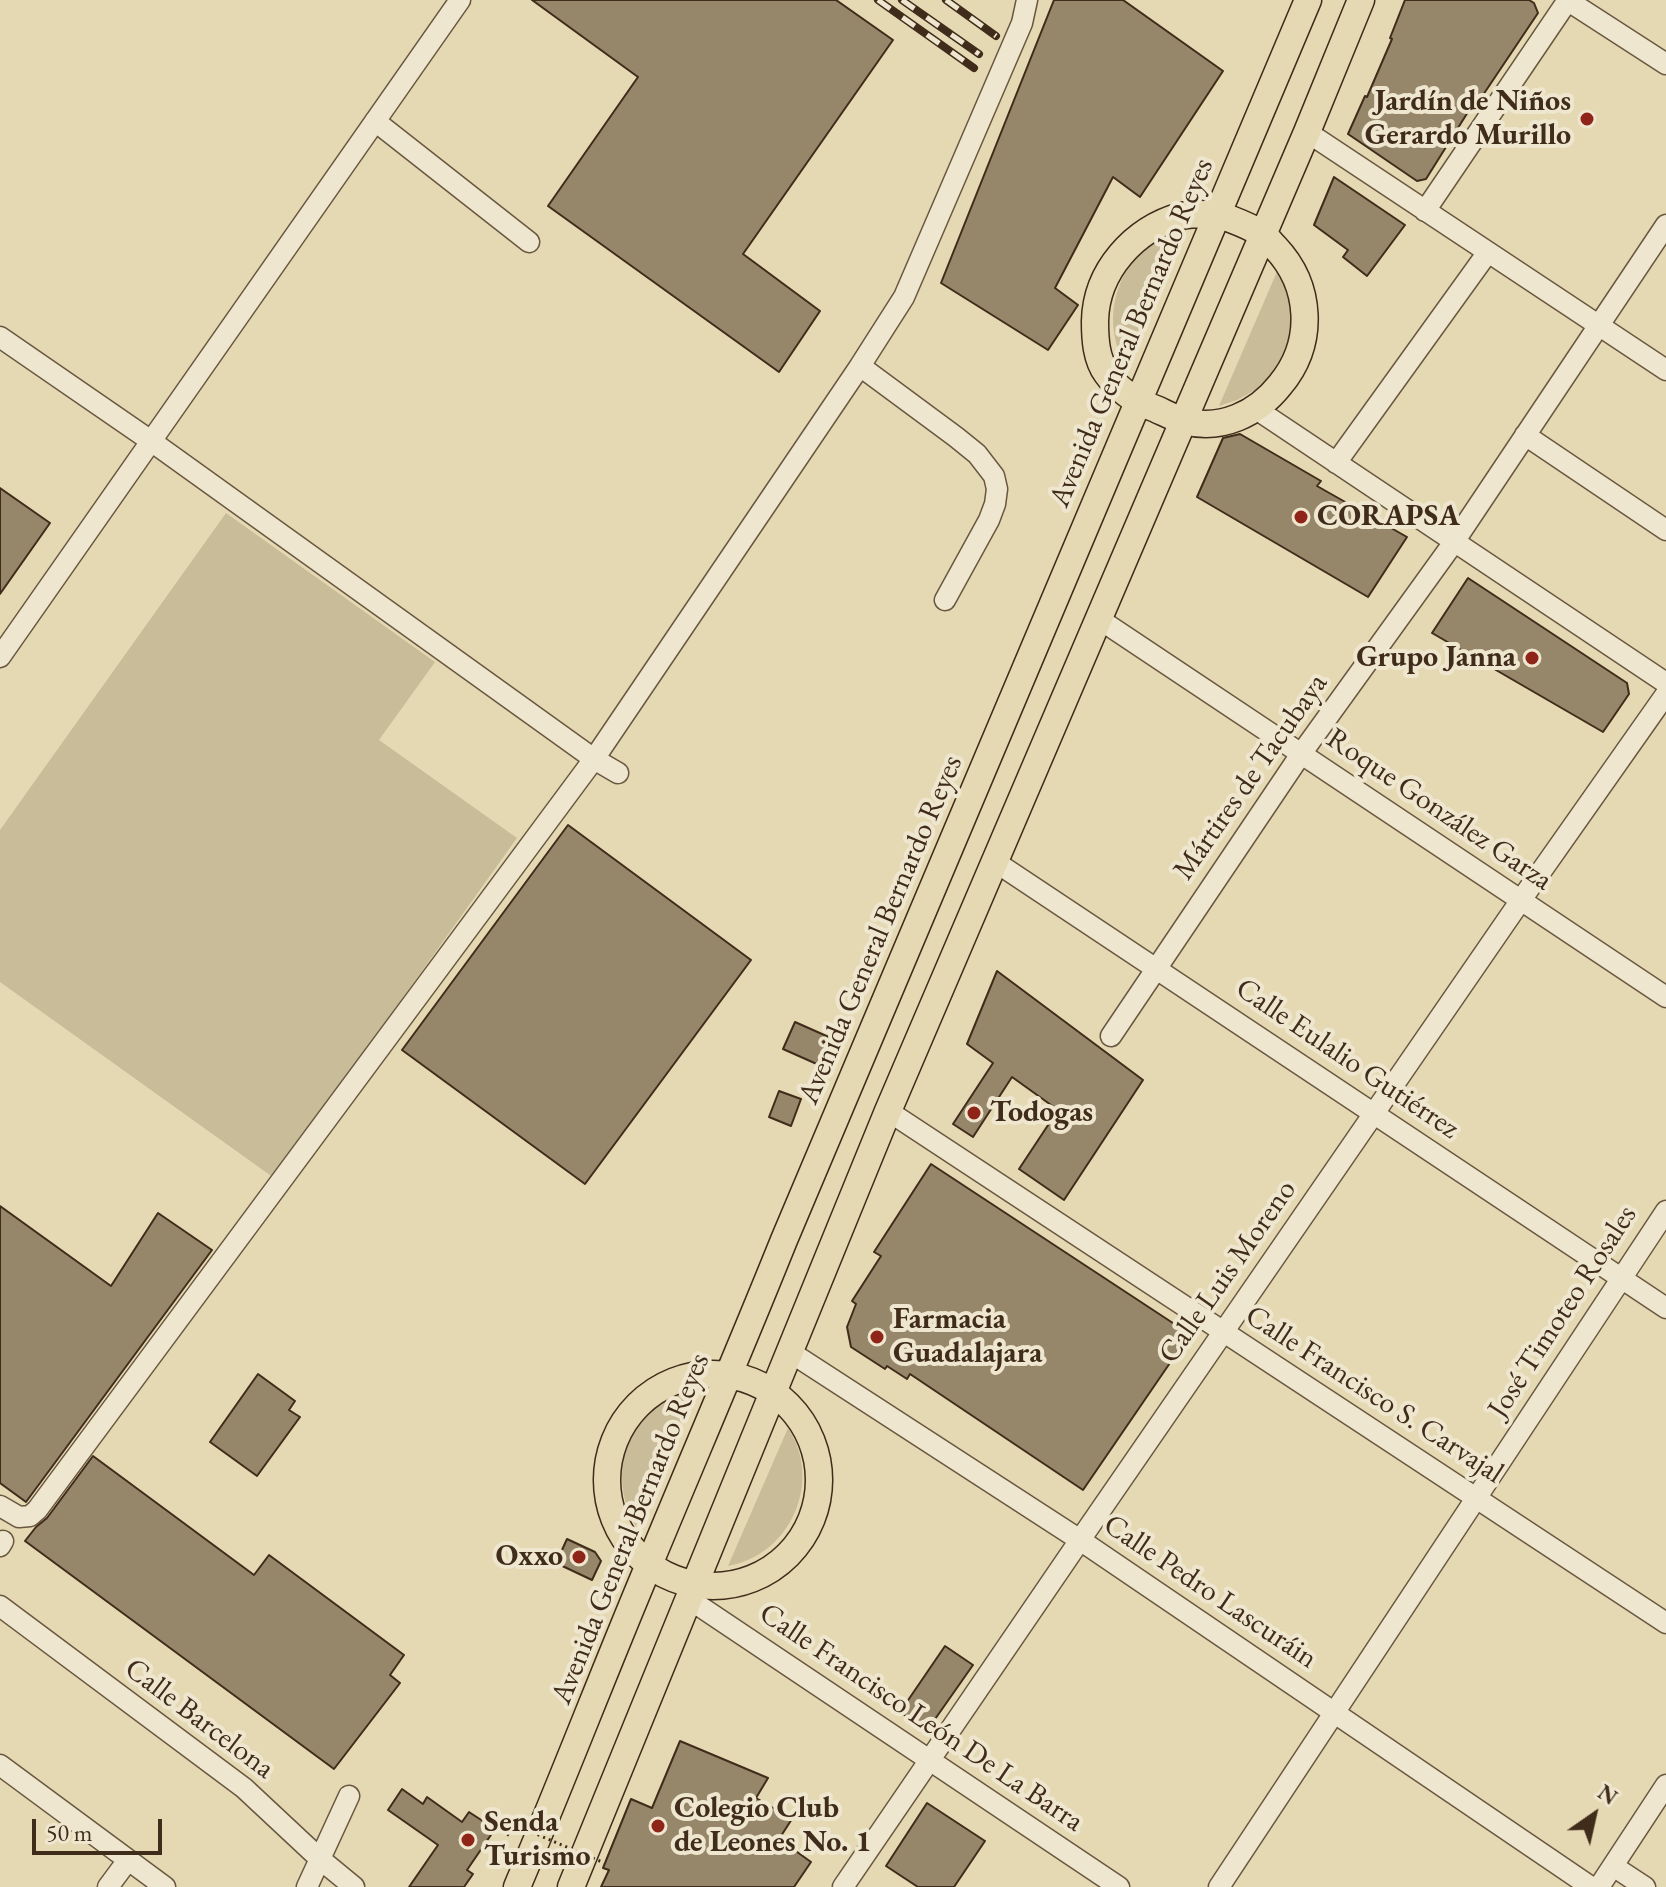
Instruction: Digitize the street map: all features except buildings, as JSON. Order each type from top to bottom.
[{"type":"main road","name":"Avenida General Bernardo Reyes","points":[[517,1887],[784,1240],[1308,0]]},
{"type":"main road","points":[[571,1887],[888,1111],[1361,0]]},
{"type":"main road","points":[[1218,214],[1263,234],[1287,259],[1302,291],[1305,324],[1300,349],[1290,373],[1270,398],[1235,419],[1210,425],[1183,421],[1139,402],[1121,389],[1106,373],[1095,343],[1095,309],[1106,275],[1126,246],[1154,227],[1184,215],[1218,214]]},
{"type":"main road","points":[[729,1375],[773,1393],[807,1431],[816,1457],[819,1487],[815,1508],[805,1532],[790,1553],[774,1567],[736,1584],[692,1593],[649,1565],[629,1545],[618,1528],[607,1482],[615,1439],[633,1410],[650,1395],[664,1385],[689,1377],[729,1375]]},
{"type":"street","points":[[0,657],[460,0]]},
{"type":"street","points":[[0,1506],[19,1517],[30,1516],[37,1510],[594,759],[904,297],[1022,23],[1027,0]]},
{"type":"street","points":[[1425,211],[1568,0],[1666,64]]},
{"type":"street","points":[[375,121],[529,242]]},
{"type":"street","points":[[1307,132],[1666,370]]},
{"type":"street","name":"Mártires de Tacubaya","points":[[1111,1036],[1301,754],[1454,542],[1666,225]]},
{"type":"street","points":[[1336,463],[1488,252]]},
{"type":"street","points":[[0,337],[618,773]]},
{"type":"street","points":[[860,366],[977,454],[994,476],[997,489],[989,520],[945,600]]},
{"type":"street","points":[[1256,409],[1666,683]]},
{"type":"street","points":[[1525,435],[1666,530]]},
{"type":"street","name":"Roque González Garza","points":[[1099,619],[1666,997]]},
{"type":"street","name":"Calle Luis Moreno","points":[[843,1887],[1666,694]]},
{"type":"street","name":"Calle Eulalio Gutiérrez","points":[[994,861],[1666,1308]]},
{"type":"street","name":"Calle Francisco S. Carvajal","points":[[888,1111],[1666,1623]]},
{"type":"street","name":"José Timoteo Rosales","points":[[1219,1887],[1666,1211]]},
{"type":"street","name":"Calle Pedro Lascuráin","points":[[790,1352],[1080,1540],[1591,1887]]},
{"type":"street","name":"Calle Francisco León De La Barra","points":[[692,1593],[929,1760],[1119,1887]]},
{"type":"street","name":"Calle Barcelona","points":[[0,1606],[244,1788],[354,1887]]},
{"type":"street","points":[[0,1765],[165,1887]]},
{"type":"street","points":[[1599,1887],[1666,1785]]},
{"type":"street","points":[[307,1887],[349,1796]]},
{"type":"street","points":[[108,1887],[128,1860]]},
{"type":"street","points":[[1613,1866],[1645,1887]]},
{"type":"path","points":[[509,1835],[501,1832],[505,1821],[602,1862]]},
{"type":"shaded area","points":[[1187,228],[1127,367],[1117,346],[1113,324],[1121,282],[1132,263],[1147,247],[1165,235]]},
{"type":"shaded area","points":[[1279,267],[1294,315],[1286,354],[1273,375],[1257,389],[1219,406]]},
{"type":"shaded area","points":[[226,513],[435,662],[379,740],[517,838],[274,1178],[0,982],[0,830]]},
{"type":"shaded area","points":[[697,1387],[636,1526],[626,1504],[622,1482],[630,1440],[640,1421],[655,1406],[674,1394]]},
{"type":"shaded area","points":[[788,1428],[798,1449],[802,1470],[801,1492],[795,1513],[769,1547],[750,1559],[728,1566]]},
{"type":"railway","points":[[878,0],[974,68]]},
{"type":"railway","points":[[902,0],[979,54]]},
{"type":"railway","points":[[946,0],[996,36]]},
{"type":"place","name":"Jardín de Niños Gerardo Murillo","points":[[1587,119]]},
{"type":"place","name":"CORAPSA","points":[[1301,517]]},
{"type":"place","name":"Grupo Janna","points":[[1532,658]]},
{"type":"place","name":"Todogas","points":[[974,1113]]},
{"type":"place","name":"Farmacia Guadalajara","points":[[877,1337]]},
{"type":"place","name":"Oxxo","points":[[579,1557]]},
{"type":"place","name":"Colegio Club de Leones No. 1","points":[[658,1826]]},
{"type":"place","name":"Senda Turismo","points":[[468,1840]]}]
